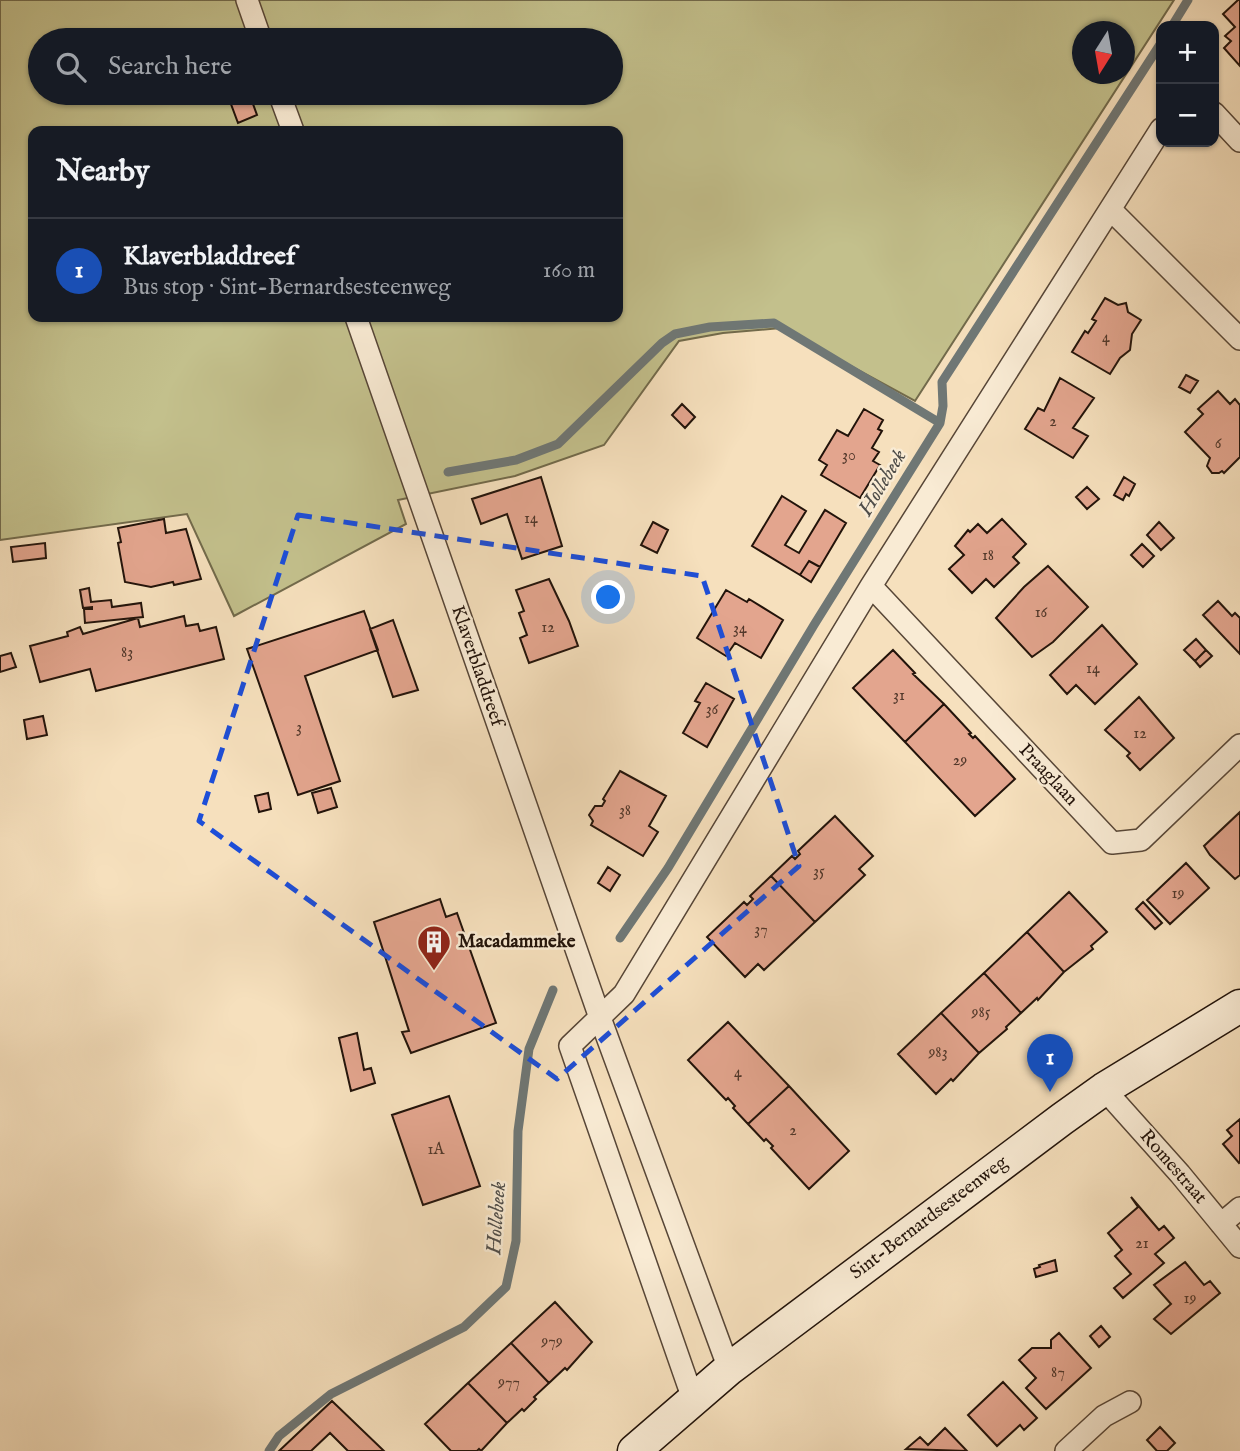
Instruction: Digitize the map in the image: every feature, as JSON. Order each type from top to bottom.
[{"type":"main road","name":"Sint-Bernardsesteenweg","points":[[634,1451],[729,1369],[1104,1089],[1240,1006]]},
{"type":"street","points":[[247,0],[257,28]]},
{"type":"street","points":[[283,105],[290,126]]},
{"type":"street","points":[[1219,118],[1240,141]]},
{"type":"street","points":[[693,1399],[570,1045],[624,994],[871,586],[1156,137]]},
{"type":"street","points":[[1111,210],[1240,339]]},
{"type":"street","name":"Klaverbladdreef","points":[[358,322],[599,1015],[729,1369]]},
{"type":"street","name":"Praaglaan","points":[[871,586],[1112,843],[1141,840],[1240,745]]},
{"type":"street","name":"Romestraat","points":[[1104,1089],[1240,1247]]},
{"type":"street","points":[[1221,1224],[1240,1208]]},
{"type":"street","points":[[1066,1451],[1104,1416],[1130,1402]]},
{"type":"highlighted area","points":[[298,515],[702,576],[799,866],[557,1079],[199,821]]},
{"type":"shaded area","points":[[0,0],[1174,0],[1160,21],[1156,21],[1156,28],[1135,60],[1135,21],[1072,21],[1072,84],[1120,84],[915,401],[781,328],[723,333],[679,341],[604,445],[515,476],[398,500],[406,524],[234,616],[187,514],[0,540]]},
{"type":"building","points":[[1238,0],[1240,66],[1224,48],[1231,41],[1225,36],[1235,27],[1223,14]]},
{"type":"building","points":[[231,105],[253,105],[257,115],[238,123]]},
{"type":"building","points":[[1105,298],[1118,305],[1126,303],[1128,312],[1141,320],[1132,334],[1130,350],[1120,358],[1110,374],[1072,352],[1085,331],[1088,333],[1096,321],[1092,319]]},
{"type":"building","points":[[1186,375],[1198,381],[1190,393],[1179,387]]},
{"type":"building","points":[[1060,378],[1094,398],[1073,428],[1088,436],[1073,458],[1025,429],[1038,408],[1044,411]]},
{"type":"building","points":[[1218,391],[1230,404],[1235,399],[1240,405],[1240,457],[1224,473],[1212,473],[1207,466],[1210,458],[1185,432],[1203,414],[1198,409]]},
{"type":"building","points":[[682,404],[695,417],[685,428],[672,415]]},
{"type":"building","points":[[864,409],[883,420],[878,429],[882,431],[872,448],[879,452],[873,461],[880,465],[860,498],[821,475],[827,465],[819,460],[837,430],[848,436]]},
{"type":"building","points":[[541,477],[562,546],[522,559],[507,514],[481,524],[472,499]]},
{"type":"building","points":[[1124,477],[1135,484],[1129,496],[1126,494],[1123,500],[1114,495]]},
{"type":"building","points":[[1087,487],[1099,499],[1087,509],[1076,497]]},
{"type":"building","points":[[782,496],[806,511],[785,545],[799,553],[825,510],[846,523],[820,567],[809,561],[800,575],[752,546]]},
{"type":"building","points":[[164,519],[166,533],[186,529],[201,579],[151,587],[125,582],[118,528]]},
{"type":"building","points":[[1002,519],[1026,544],[1013,557],[1019,563],[994,587],[986,579],[972,593],[949,569],[964,555],[955,546],[968,530],[970,532],[978,524],[987,533]]},
{"type":"building","points":[[653,522],[668,530],[657,553],[641,545]]},
{"type":"building","points":[[1159,522],[1174,538],[1161,550],[1147,535]]},
{"type":"building","points":[[45,543],[46,558],[13,562],[11,547]]},
{"type":"building","points":[[1142,544],[1154,556],[1143,567],[1131,555]]},
{"type":"building","points":[[809,561],[820,567],[811,582],[800,575]]},
{"type":"building","points":[[1048,566],[1088,607],[1053,642],[1032,657],[996,618],[1024,587]]},
{"type":"building","points":[[549,579],[578,646],[529,663],[520,638],[527,635],[519,613],[524,611],[516,590]]},
{"type":"building","points":[[89,588],[91,602],[111,600],[112,607],[141,603],[143,617],[85,623],[84,609],[92,607],[83,608],[80,590]]},
{"type":"building","points":[[726,590],[747,602],[749,599],[783,620],[761,658],[735,643],[726,656],[697,638]]},
{"type":"building","points":[[1218,601],[1232,616],[1235,613],[1240,618],[1240,654],[1203,615]]},
{"type":"building","points":[[364,611],[378,650],[305,676],[340,781],[298,795],[247,649]]},
{"type":"building","points":[[184,616],[186,626],[198,624],[200,631],[216,627],[224,659],[96,691],[90,669],[40,682],[30,646],[68,636],[67,632],[80,627],[83,634],[138,618],[140,627]]},
{"type":"building","points":[[393,620],[418,690],[393,697],[370,629]]},
{"type":"building","points":[[1102,625],[1137,664],[1095,704],[1076,685],[1067,694],[1050,675]]},
{"type":"building","points":[[1196,639],[1206,650],[1195,661],[1184,650]]},
{"type":"building","points":[[893,650],[944,704],[905,742],[853,688]]},
{"type":"building","points":[[1206,650],[1212,656],[1200,667],[1195,661]]},
{"type":"building","points":[[11,653],[16,667],[0,672],[0,656]]},
{"type":"building","points":[[706,683],[734,699],[707,747],[683,733],[700,703],[695,701]]},
{"type":"building","points":[[1139,697],[1174,738],[1140,770],[1127,756],[1130,753],[1105,730]]},
{"type":"building","points":[[944,704],[971,733],[969,734],[973,738],[975,736],[1015,779],[975,816],[905,742]]},
{"type":"building","points":[[43,716],[47,735],[27,739],[24,720]]},
{"type":"building","points":[[620,771],[666,796],[649,826],[658,832],[643,856],[591,825],[593,821],[589,815],[595,806],[602,806],[605,801],[603,799]]},
{"type":"building","points":[[331,788],[337,807],[318,813],[312,793]]},
{"type":"building","points":[[268,793],[271,809],[259,812],[255,796]]},
{"type":"building","points":[[1240,812],[1240,875],[1235,879],[1204,846]]},
{"type":"building","points":[[835,816],[873,856],[859,869],[865,875],[815,922],[771,876],[792,856],[795,859],[800,854],[798,851]]},
{"type":"building","points":[[1186,863],[1209,888],[1170,924],[1147,900]]},
{"type":"building","points":[[608,867],[620,875],[610,891],[598,883]]},
{"type":"building","points":[[771,876],[815,922],[764,970],[758,964],[745,977],[707,937],[744,902],[747,905],[753,899],[750,896]]},
{"type":"building","points":[[1069,892],[1107,932],[1091,946],[1093,949],[1064,972],[1027,932]]},
{"type":"building","name":"Macadammeke","points":[[440,899],[446,917],[457,913],[496,1023],[411,1053],[402,1032],[409,1031],[374,922]]},
{"type":"building","points":[[1143,902],[1162,923],[1155,929],[1136,909]]},
{"type":"building","points":[[1027,932],[1064,972],[1038,1000],[1037,998],[1021,1013],[984,973]]},
{"type":"building","points":[[984,973],[1021,1013],[979,1053],[941,1013]]},
{"type":"building","points":[[941,1013],[979,1053],[953,1081],[951,1079],[936,1094],[898,1054]]},
{"type":"building","points":[[728,1022],[789,1086],[748,1124],[733,1108],[735,1106],[728,1098],[726,1100],[688,1060]]},
{"type":"building","points":[[357,1033],[364,1070],[371,1068],[375,1083],[351,1091],[339,1038]]},
{"type":"building","points":[[789,1086],[849,1151],[809,1189],[771,1148],[773,1146],[766,1139],[764,1141],[748,1124]]},
{"type":"building","points":[[449,1096],[480,1186],[423,1205],[392,1115]]},
{"type":"building","points":[[1240,1119],[1239,1163],[1223,1144],[1232,1136],[1227,1130]]},
{"type":"building","points":[[1131,1197],[1159,1230],[1164,1226],[1174,1238],[1155,1254],[1164,1263],[1123,1298],[1114,1288],[1131,1274],[1115,1256],[1122,1250],[1108,1233],[1138,1207]]},
{"type":"building","points":[[1055,1260],[1057,1271],[1036,1277],[1034,1269]]},
{"type":"building","points":[[1185,1262],[1204,1285],[1210,1281],[1220,1293],[1171,1334],[1154,1319],[1171,1304],[1154,1285]]},
{"type":"building","points":[[555,1302],[592,1342],[567,1370],[565,1368],[549,1383],[511,1343]]},
{"type":"building","points":[[1101,1326],[1110,1337],[1099,1347],[1090,1336]]},
{"type":"building","points":[[1059,1333],[1091,1368],[1046,1409],[1026,1388],[1036,1378],[1019,1360],[1032,1348],[1051,1348],[1051,1340]]},
{"type":"building","points":[[511,1343],[549,1383],[524,1411],[522,1409],[507,1423],[468,1383]]},
{"type":"building","points":[[1003,1382],[1037,1418],[1024,1430],[1020,1425],[997,1446],[968,1415]]},
{"type":"building","points":[[468,1383],[507,1423],[481,1451],[451,1451],[425,1424]]},
{"type":"building","points":[[332,1401],[384,1451],[348,1451],[330,1433],[311,1451],[279,1451]]},
{"type":"building","points":[[1160,1427],[1175,1443],[1167,1451],[1157,1451],[1147,1440]]},
{"type":"building","points":[[945,1428],[967,1451],[906,1449],[920,1437],[928,1445]]},
{"type":"waterway","name":"Hollebeek","points":[[1175,21],[1188,0]]},
{"type":"waterway","name":"Hollebeek","points":[[620,938],[668,868],[814,625],[940,423],[943,406],[942,382],[1156,51]]},
{"type":"waterway","points":[[448,472],[516,460],[558,444],[662,343],[675,334],[710,327],[774,323],[940,423]]},
{"type":"waterway","name":"Hollebeek","points":[[269,1451],[279,1436],[331,1394],[464,1327],[506,1287],[516,1241],[518,1131],[529,1049],[553,990]]},
{"type":"place","name":"Macadammeke","points":[[434,972]]},
{"type":"place","name":"Klaverbladdreef","points":[[1050,1092]]}]
